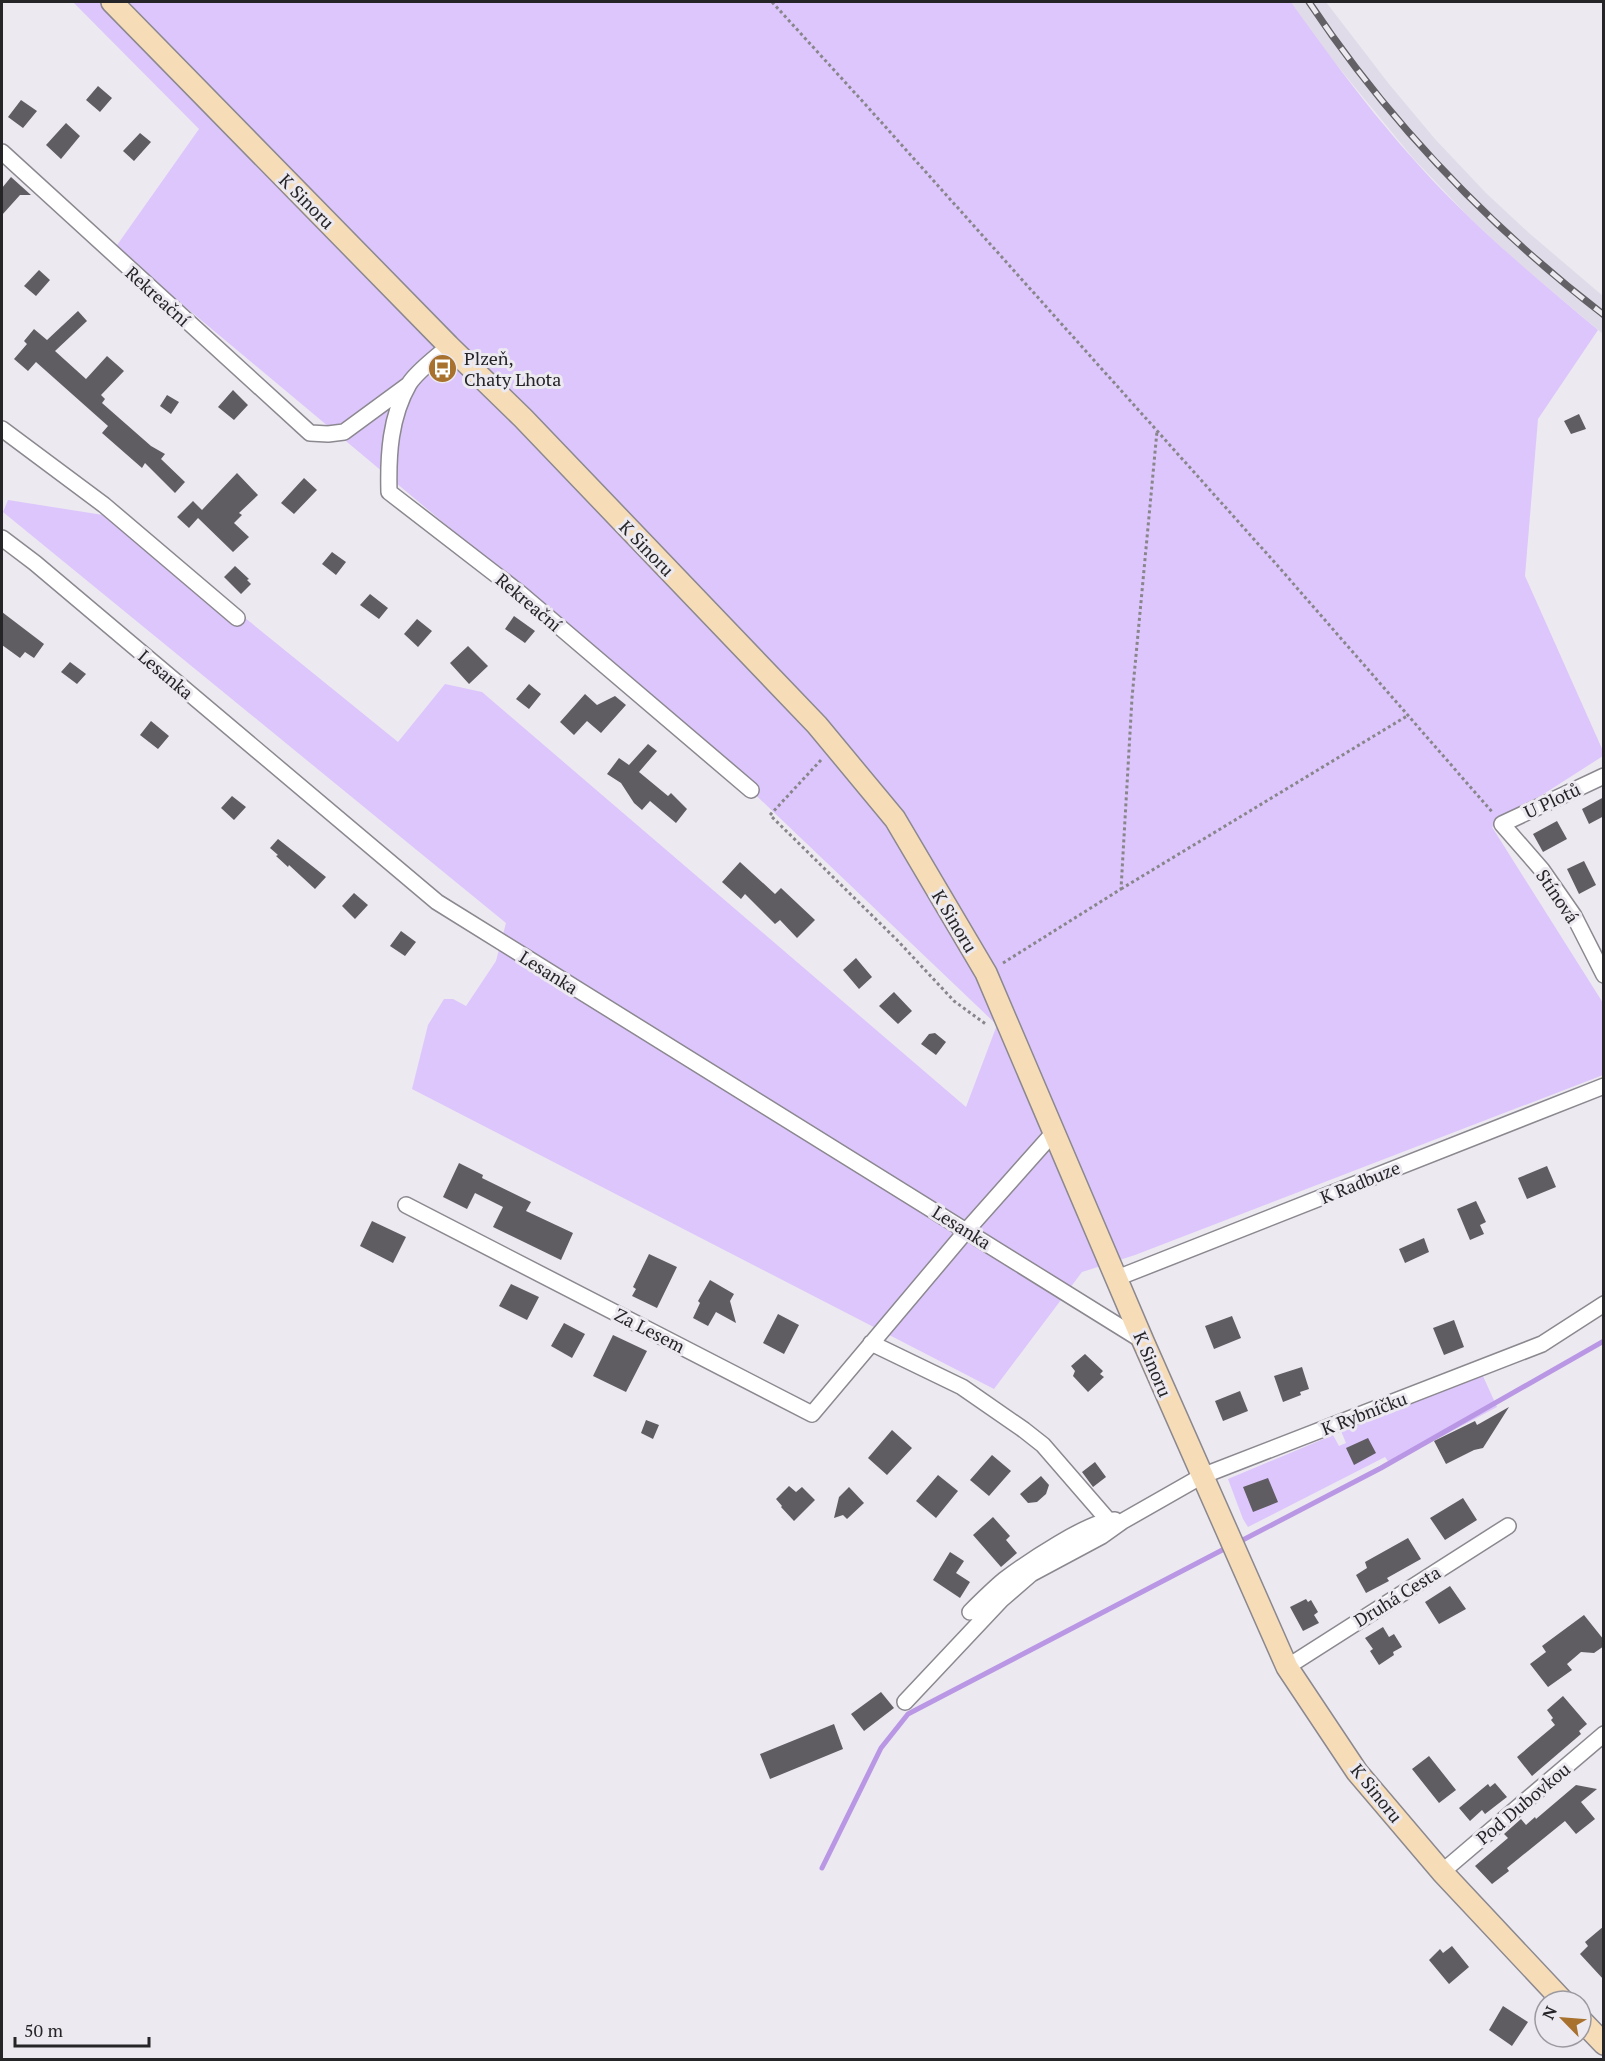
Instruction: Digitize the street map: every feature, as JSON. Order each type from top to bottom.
[{"type":"street","name":"K Sinoru","points":[[112,2],[531,427],[809,717],[895,819],[986,973],[1143,1341],[1287,1667],[1358,1772],[1442,1872],[1552,1989]]},
{"type":"street","name":"Rekreační","points":[[2,152],[310,433],[328,435],[345,432],[410,383],[449,346]]},
{"type":"street","name":"Rekreační","points":[[410,383],[396,414],[389,443],[389,492],[521,594],[751,790]]},
{"type":"street","points":[[2,429],[104,505],[237,618]]},
{"type":"street","name":"Lesanka","points":[[2,538],[35,563],[437,902],[1143,1341]]},
{"type":"street","name":"U Plotů","points":[[1502,824],[1604,776]]},
{"type":"street","name":"Stínová","points":[[1502,824],[1542,870],[1574,916],[1596,942],[1604,975]]},
{"type":"street","name":"K Radbuze","points":[[1117,1278],[1604,1086]]},
{"type":"street","name":"Za Lesem","points":[[406,1205],[812,1414],[967,1230],[1055,1131]]},
{"type":"street","name":"K Rybníčku","points":[[970,1612],[1005,1580],[1038,1557],[1089,1527],[1115,1520],[1202,1476],[1542,1344],[1604,1304]]},
{"type":"street","points":[[872,1343],[962,1387],[1024,1430],[1043,1445],[1115,1520]]},
{"type":"street","name":"K Rybníčku","points":[[905,1702],[1001,1600],[1031,1574],[1102,1536],[1115,1520]]},
{"type":"street","name":"Druhá Cesta","points":[[1287,1667],[1508,1526]]},
{"type":"street","name":"Pod Dubovkou","points":[[1442,1872],[1604,1734]]},
{"type":"street","points":[[1593,2033],[1604,2044]]},
{"type":"path","points":[[772,2],[1277,565],[1502,824]]},
{"type":"path","points":[[1122,889],[1132,698],[1157,431]]},
{"type":"path","points":[[986,973],[1407,716]]},
{"type":"path","points":[[834,746],[770,815],[897,940],[954,1001],[991,1028]]},
{"type":"shaded area","points":[[73,2],[1291,2],[1353,86],[1443,192],[1499,245],[1598,330],[1538,419],[1525,576],[1603,751],[1603,756],[1492,827],[1603,1003],[1603,1075],[1135,1255],[1082,1272],[994,1389],[412,1089],[428,1025],[444,999],[453,999],[466,1006],[496,961],[506,923],[3,512],[8,500],[122,518],[398,742],[445,684],[482,692],[966,1107],[997,1025],[658,702],[115,248],[199,129]]},
{"type":"shaded area","points":[[1291,2],[1326,2],[1435,139],[1486,193],[1603,296],[1603,334],[1509,255],[1413,158],[1326,52]]},
{"type":"shaded area","points":[[1482,1374],[1497,1407],[1390,1464],[1385,1457],[1248,1527],[1228,1479],[1333,1435],[1339,1446],[1346,1443],[1341,1431]]},
{"type":"building","points":[[98,86],[112,98],[100,112],[86,100]]},
{"type":"building","points":[[21,100],[37,111],[23,128],[8,117]]},
{"type":"building","points":[[66,123],[80,136],[61,159],[46,145]]},
{"type":"building","points":[[140,133],[151,142],[134,161],[123,151]]},
{"type":"building","points":[[11,177],[31,195],[20,195],[2,215],[2,188]]},
{"type":"building","points":[[39,270],[50,280],[36,296],[24,286]]},
{"type":"building","points":[[78,311],[87,321],[55,351],[86,379],[107,356],[124,371],[101,395],[105,399],[102,403],[151,446],[165,454],[161,459],[185,482],[175,493],[145,463],[142,468],[102,433],[108,426],[36,362],[28,371],[14,359],[27,344],[24,341],[34,329],[47,340]]},
{"type":"building","points":[[233,390],[248,405],[234,420],[218,407]]},
{"type":"building","points":[[167,395],[179,402],[171,414],[160,406]]},
{"type":"building","points":[[1579,414],[1586,429],[1571,434],[1564,421]]},
{"type":"building","points":[[237,473],[258,495],[239,513],[242,515],[234,523],[249,537],[233,552],[198,518],[189,528],[177,517],[193,501],[202,510]]},
{"type":"building","points":[[304,478],[317,490],[294,514],[281,503]]},
{"type":"building","points":[[332,552],[346,562],[336,575],[322,564]]},
{"type":"building","points":[[235,566],[249,579],[247,580],[251,584],[241,594],[224,577]]},
{"type":"building","points":[[370,594],[388,608],[379,619],[360,605]]},
{"type":"building","points":[[2,612],[44,644],[34,658],[25,652],[20,658],[2,645]]},
{"type":"building","points":[[514,616],[535,631],[525,643],[505,629]]},
{"type":"building","points":[[417,619],[432,631],[418,647],[404,634]]},
{"type":"building","points":[[468,646],[488,666],[469,684],[450,663]]},
{"type":"building","points":[[70,662],[86,674],[77,684],[61,672]]},
{"type":"building","points":[[529,684],[541,694],[529,709],[516,699]]},
{"type":"building","points":[[585,694],[597,705],[615,696],[626,705],[601,733],[587,721],[574,735],[560,722]]},
{"type":"building","points":[[151,721],[169,736],[158,749],[140,735]]},
{"type":"building","points":[[648,744],[657,751],[639,772],[668,796],[671,793],[687,809],[676,823],[650,801],[642,810],[634,803],[621,783],[607,774],[619,758],[629,765]]},
{"type":"building","points":[[232,796],[246,807],[234,820],[221,808]]},
{"type":"building","points":[[1604,797],[1604,816],[1589,824],[1582,809]]},
{"type":"building","points":[[1557,821],[1567,839],[1543,852],[1533,834]]},
{"type":"building","points":[[278,839],[326,877],[315,889],[289,865],[288,867],[270,848]]},
{"type":"building","points":[[1584,861],[1596,885],[1579,894],[1567,869]]},
{"type":"building","points":[[740,862],[775,894],[781,888],[815,920],[797,938],[780,920],[775,924],[745,894],[741,899],[722,882]]},
{"type":"building","points":[[354,893],[368,905],[355,919],[342,906]]},
{"type":"building","points":[[401,931],[416,942],[405,956],[390,946]]},
{"type":"building","points":[[856,958],[872,977],[859,989],[843,970]]},
{"type":"building","points":[[894,992],[912,1011],[898,1024],[879,1006]]},
{"type":"building","points":[[935,1033],[946,1042],[936,1055],[921,1044],[929,1034]]},
{"type":"building","points":[[459,1163],[483,1175],[482,1178],[531,1202],[526,1211],[573,1233],[561,1260],[493,1227],[503,1207],[475,1193],[467,1209],[443,1197]]},
{"type":"building","points":[[1547,1166],[1556,1187],[1527,1199],[1518,1178]]},
{"type":"building","points":[[1476,1201],[1486,1222],[1480,1225],[1484,1234],[1470,1240],[1457,1209]]},
{"type":"building","points":[[372,1221],[406,1237],[393,1263],[360,1246]]},
{"type":"building","points":[[1424,1238],[1429,1252],[1405,1263],[1399,1249]]},
{"type":"building","points":[[649,1254],[677,1267],[657,1308],[632,1296],[636,1289],[633,1287]]},
{"type":"building","points":[[710,1280],[734,1294],[730,1301],[736,1323],[716,1312],[708,1326],[693,1318],[700,1303],[698,1301]]},
{"type":"building","points":[[511,1284],[539,1297],[527,1320],[499,1306]]},
{"type":"building","points":[[778,1314],[799,1325],[784,1354],[763,1343]]},
{"type":"building","points":[[1232,1316],[1241,1338],[1214,1349],[1205,1326]]},
{"type":"building","points":[[1454,1320],[1464,1347],[1444,1355],[1433,1328]]},
{"type":"building","points":[[564,1323],[585,1334],[572,1358],[551,1346]]},
{"type":"building","points":[[613,1335],[647,1351],[626,1392],[593,1376]]},
{"type":"building","points":[[1085,1354],[1103,1371],[1100,1374],[1104,1377],[1088,1392],[1073,1376],[1075,1371],[1071,1366]]},
{"type":"building","points":[[1302,1367],[1309,1389],[1283,1402],[1274,1376]]},
{"type":"building","points":[[1240,1391],[1248,1411],[1223,1421],[1215,1401]]},
{"type":"building","points":[[1509,1407],[1483,1448],[1446,1464],[1434,1441],[1475,1421],[1477,1425]]},
{"type":"building","points":[[646,1420],[659,1425],[653,1439],[641,1433]]},
{"type":"building","points":[[892,1430],[912,1448],[887,1475],[868,1458]]},
{"type":"building","points":[[1368,1438],[1376,1453],[1354,1465],[1346,1448]]},
{"type":"building","points":[[992,1455],[1011,1471],[989,1496],[970,1480]]},
{"type":"building","points":[[1095,1462],[1106,1477],[1093,1487],[1082,1472]]},
{"type":"building","points":[[938,1475],[958,1491],[936,1518],[916,1501]]},
{"type":"building","points":[[1041,1476],[1049,1485],[1046,1494],[1037,1502],[1028,1503],[1020,1494]]},
{"type":"building","points":[[1268,1478],[1278,1502],[1253,1512],[1243,1487]]},
{"type":"building","points":[[789,1486],[796,1492],[802,1487],[815,1500],[794,1521],[776,1499]]},
{"type":"building","points":[[849,1487],[864,1503],[847,1519],[843,1515],[834,1518],[839,1497]]},
{"type":"building","points":[[1463,1498],[1477,1520],[1445,1540],[1430,1518]]},
{"type":"building","points":[[993,1517],[1010,1536],[1006,1540],[1017,1553],[1001,1567],[973,1535]]},
{"type":"building","points":[[1408,1538],[1421,1559],[1387,1578],[1389,1581],[1366,1593],[1356,1575],[1367,1568],[1365,1562]]},
{"type":"building","points":[[950,1552],[964,1561],[956,1573],[970,1582],[960,1598],[933,1580]]},
{"type":"building","points":[[1450,1586],[1466,1609],[1439,1624],[1425,1602]]},
{"type":"building","points":[[1306,1599],[1308,1602],[1311,1600],[1318,1612],[1314,1615],[1319,1623],[1303,1631],[1290,1607]]},
{"type":"building","points":[[1584,1615],[1604,1640],[1604,1646],[1594,1653],[1581,1652],[1567,1664],[1572,1670],[1548,1687],[1530,1664],[1546,1652],[1542,1646]]},
{"type":"building","points":[[1383,1627],[1389,1637],[1394,1634],[1402,1647],[1379,1665],[1370,1651],[1373,1649],[1365,1638]]},
{"type":"building","points":[[881,1692],[894,1708],[864,1731],[851,1714]]},
{"type":"building","points":[[1563,1696],[1587,1724],[1579,1731],[1581,1734],[1532,1776],[1517,1757],[1555,1725],[1547,1710]]},
{"type":"building","points":[[834,1724],[843,1749],[770,1779],[760,1754]]},
{"type":"building","points":[[1429,1756],[1456,1790],[1439,1803],[1412,1769]]},
{"type":"building","points":[[1495,1783],[1507,1797],[1485,1814],[1482,1810],[1470,1821],[1459,1808],[1488,1784],[1490,1787]]},
{"type":"building","points":[[1576,1785],[1597,1789],[1581,1802],[1595,1819],[1576,1834],[1565,1821],[1507,1868],[1509,1871],[1492,1884],[1475,1866],[1508,1838],[1504,1834],[1521,1819],[1526,1825],[1535,1817],[1536,1819]]},
{"type":"building","points":[[1604,1926],[1604,1980],[1580,1954],[1588,1946],[1585,1942]]},
{"type":"building","points":[[1452,1946],[1469,1967],[1449,1984],[1429,1960],[1440,1949],[1443,1953]]},
{"type":"building","points":[[1503,2006],[1528,2022],[1512,2046],[1489,2030]]},
{"type":"waterway","points":[[1237,1543],[1381,1468],[1604,1341]]},
{"type":"waterway","points":[[822,1868],[881,1748],[908,1714],[1228,1547]]},
{"type":"railway","points":[[1309,2],[1372,89],[1443,170],[1521,246],[1604,315]]},
{"type":"place","name":"Plzeň, Chaty Lhota","points":[[443,368]]}]
